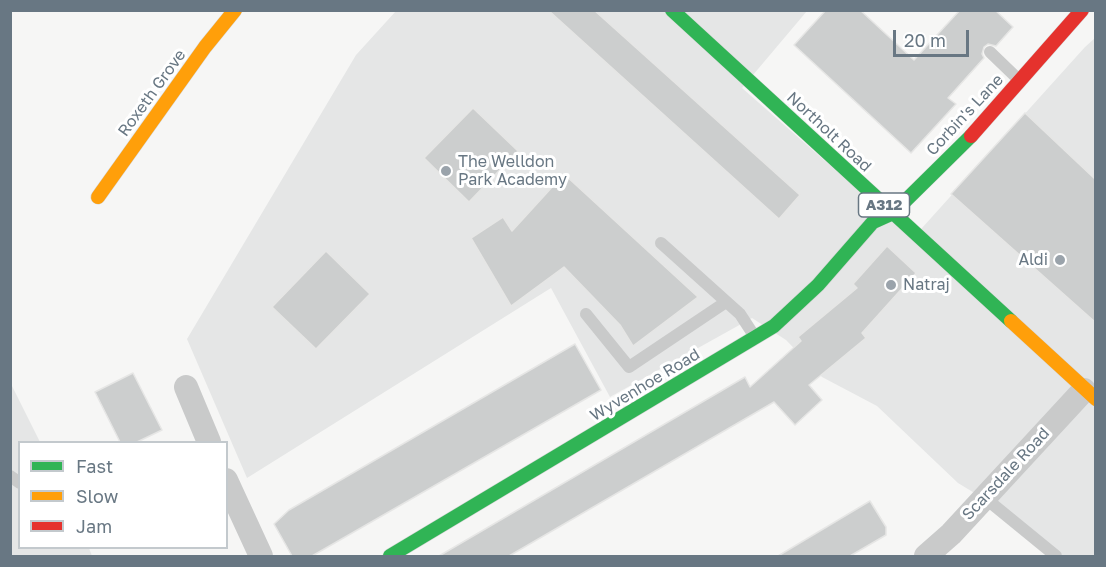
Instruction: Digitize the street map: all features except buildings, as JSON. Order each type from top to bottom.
[{"type":"street","name":"Roxeth Grove","points":[[98,197],[205,47],[235,10]]},
{"type":"street","name":"Northolt Road","points":[[672,10],[1090,395]]},
{"type":"street","name":"Corbin's Lane","points":[[893,213],[979,128],[1082,10]]},
{"type":"street","name":"Wyvenhoe Road","points":[[390,556],[774,326],[818,285],[873,222],[893,213]]},
{"type":"street","points":[[186,387],[207,441]]},
{"type":"street","name":"Scarsdale Road","points":[[926,556],[951,534],[1090,395]]},
{"type":"street","points":[[228,484],[261,556]]},
{"type":"lane","points":[[990,52],[1020,81]]},
{"type":"lane","points":[[662,243],[740,315],[755,338]]},
{"type":"lane","points":[[586,314],[629,367],[726,302]]},
{"type":"lane","points":[[985,498],[1056,556]]},
{"type":"shaded area","points":[[396,11],[807,11],[742,88],[913,238],[1095,38],[1095,556],[1063,556],[1009,514],[958,483],[877,406],[822,377],[786,340],[752,318],[610,397],[551,288],[247,478],[187,339],[356,55]]},
{"type":"shaded area","points":[[10,382],[40,441],[18,441],[18,549],[89,549],[92,556],[11,556]]},
{"type":"traffic: fast","points":[[672,10],[1011,321]]},
{"type":"traffic: fast","points":[[390,556],[774,326],[818,285],[873,222],[893,213],[971,136]]},
{"type":"traffic: slow","points":[[98,197],[205,47],[235,10]]},
{"type":"traffic: slow","points":[[1011,321],[1096,399]]},
{"type":"traffic: jam","points":[[971,136],[1082,10]]},
{"type":"place","name":"The Welldon Park Academy","points":[[446,171]]},
{"type":"place","name":"Aldi","points":[[1060,260]]},
{"type":"place","name":"Natraj","points":[[891,285]]}]
